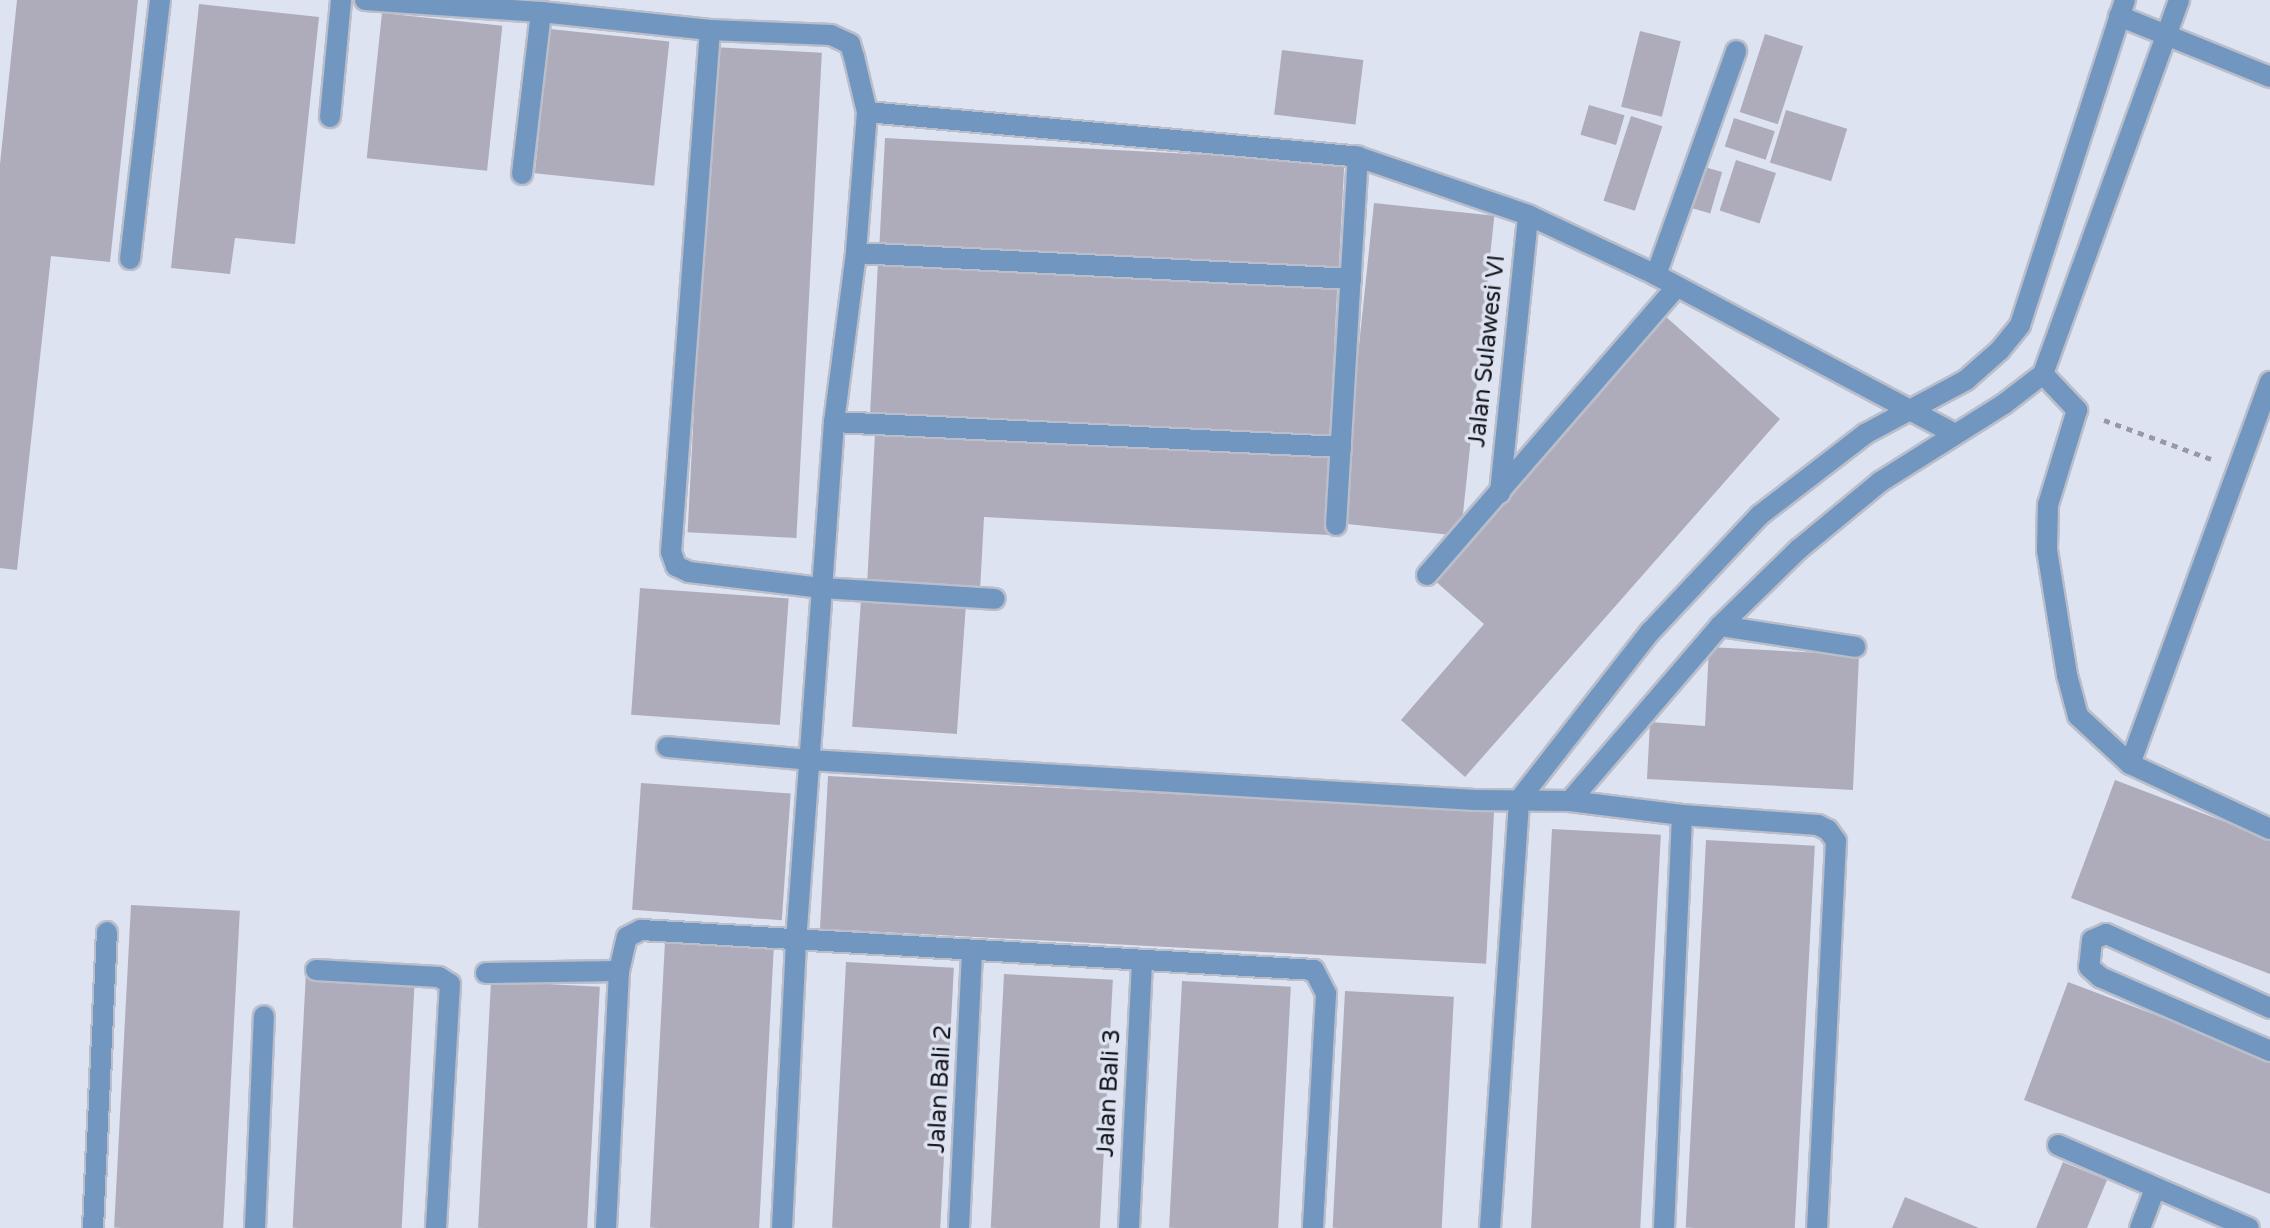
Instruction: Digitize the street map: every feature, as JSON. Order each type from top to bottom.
[{"type":"street","points":[[130,259],[160,0]]},
{"type":"street","points":[[330,117],[341,0]]},
{"type":"street","points":[[365,0],[541,12],[710,30],[843,38],[854,57],[867,112],[856,253],[834,422],[796,942],[782,1228]]},
{"type":"street","points":[[1570,801],[1720,626],[1810,539],[1880,482],[1953,433],[2004,404],[2043,374],[2179,0]]},
{"type":"street","points":[[1490,1228],[1519,800],[1650,632],[1760,515],[1865,434],[1907,408],[1966,380],[2000,350],[2020,325],[2122,8],[2166,38],[2270,77]]},
{"type":"street","points":[[522,174],[541,12]]},
{"type":"street","points":[[710,30],[671,552],[676,566],[689,572],[822,588],[995,599]]},
{"type":"street","points":[[1656,275],[1736,51]]},
{"type":"street","points":[[867,112],[1358,157],[1528,215],[1656,275],[1953,433]]},
{"type":"street","points":[[1336,525],[1358,157]]},
{"type":"street","name":"Jalan Sulawesi VI","points":[[1500,493],[1528,215]]},
{"type":"street","points":[[856,253],[1351,279]]},
{"type":"street","points":[[1427,575],[1676,288]]},
{"type":"street","points":[[2043,374],[2077,410],[2048,505],[2047,550],[2067,675],[2078,716],[2130,764],[2270,829]]},
{"type":"street","points":[[2130,764],[2270,382]]},
{"type":"street","points":[[834,422],[1341,447]]},
{"type":"street","points":[[1720,626],[1855,647]]},
{"type":"street","points":[[667,747],[809,760],[1475,800],[1570,801],[1682,815],[1808,823],[1828,830],[1836,841],[1817,1228]]},
{"type":"street","points":[[1664,1228],[1682,815]]},
{"type":"street","points":[[606,1228],[619,971],[627,937],[641,930],[796,942],[1314,970],[1326,994],[1313,1228]]},
{"type":"street","points":[[93,1228],[107,932]]},
{"type":"street","points":[[2270,1008],[2106,934],[2092,940],[2089,967],[2100,977],[2270,1051]]},
{"type":"street","name":"Jalan Bali 2","points":[[959,1228],[972,952]]},
{"type":"street","name":"Jalan Bali 3","points":[[1129,1228],[1142,960]]},
{"type":"street","points":[[316,970],[439,977],[450,984],[436,1228]]},
{"type":"street","points":[[486,973],[619,971]]},
{"type":"street","points":[[255,1228],[264,1016]]},
{"type":"street","points":[[2058,1145],[2249,1228]]},
{"type":"street","points":[[2140,1228],[2155,1189]]},
{"type":"path","points":[[2077,410],[2238,469]]},
{"type":"building","points":[[17,0],[138,0],[110,262],[51,256],[17,570],[0,568],[0,164]]},
{"type":"building","points":[[199,4],[319,17],[295,244],[235,238],[230,274],[171,268]]},
{"type":"building","points":[[382,13],[502,26],[487,171],[367,158]]},
{"type":"building","points":[[550,29],[669,42],[654,186],[535,173]]},
{"type":"building","points":[[1640,31],[1681,41],[1662,117],[1621,107]]},
{"type":"building","points":[[1765,34],[1803,46],[1778,124],[1740,112]]},
{"type":"building","points":[[713,47],[822,53],[796,538],[688,532]]},
{"type":"building","points":[[1282,50],[1363,60],[1355,125],[1274,115]]},
{"type":"building","points":[[1589,105],[1625,115],[1616,145],[1580,135]]},
{"type":"building","points":[[1786,110],[1847,129],[1831,181],[1770,163]]},
{"type":"building","points":[[1631,116],[1662,126],[1635,211],[1603,201]]},
{"type":"building","points":[[1734,118],[1775,131],[1766,160],[1725,147]]},
{"type":"building","points":[[885,138],[1344,162],[1339,271],[879,247]]},
{"type":"building","points":[[1736,160],[1776,173],[1760,223],[1720,210]]},
{"type":"building","points":[[1701,166],[1722,172],[1710,213],[1689,207]]},
{"type":"building","points":[[1374,203],[1494,216],[1461,536],[1340,523]]},
{"type":"building","points":[[878,262],[1337,286],[1329,440],[870,416]]},
{"type":"building","points":[[1664,315],[1780,419],[1465,777],[1401,720],[1484,624],[1433,579]]},
{"type":"building","points":[[875,433],[1334,456],[1329,535],[984,517],[980,591],[867,586]]},
{"type":"building","points":[[640,588],[789,598],[780,725],[631,715]]},
{"type":"building","points":[[861,600],[966,607],[957,734],[852,727]]},
{"type":"building","points":[[1709,647],[1859,655],[1853,790],[1647,779],[1650,722],[1705,726]]},
{"type":"building","points":[[828,776],[1494,811],[1486,964],[820,929]]},
{"type":"building","points":[[2115,780],[2270,839],[2270,974],[2071,898]]},
{"type":"building","points":[[641,783],[791,793],[782,920],[632,910]]},
{"type":"building","points":[[1552,829],[1661,835],[1640,1228],[1531,1228]]},
{"type":"building","points":[[1706,840],[1815,846],[1795,1228],[1686,1227]]},
{"type":"building","points":[[131,905],[240,911],[223,1228],[114,1228]]},
{"type":"building","points":[[665,941],[774,947],[759,1228],[650,1228]]},
{"type":"building","points":[[846,962],[954,968],[940,1228],[832,1228]]},
{"type":"building","points":[[306,972],[415,978],[402,1228],[293,1228]]},
{"type":"building","points":[[1004,974],[1113,980],[1100,1228],[991,1228]]},
{"type":"building","points":[[491,981],[600,987],[587,1228],[478,1228]]},
{"type":"building","points":[[1182,981],[1291,987],[1278,1228],[1169,1228]]},
{"type":"building","points":[[2068,982],[2270,1058],[2270,1194],[2024,1100]]},
{"type":"building","points":[[1345,991],[1454,997],[1442,1228],[1333,1228]]},
{"type":"building","points":[[2063,1162],[2107,1180],[2087,1228],[2036,1228]]},
{"type":"building","points":[[1905,1197],[1941,1212],[1979,1228],[1892,1228]]}]
